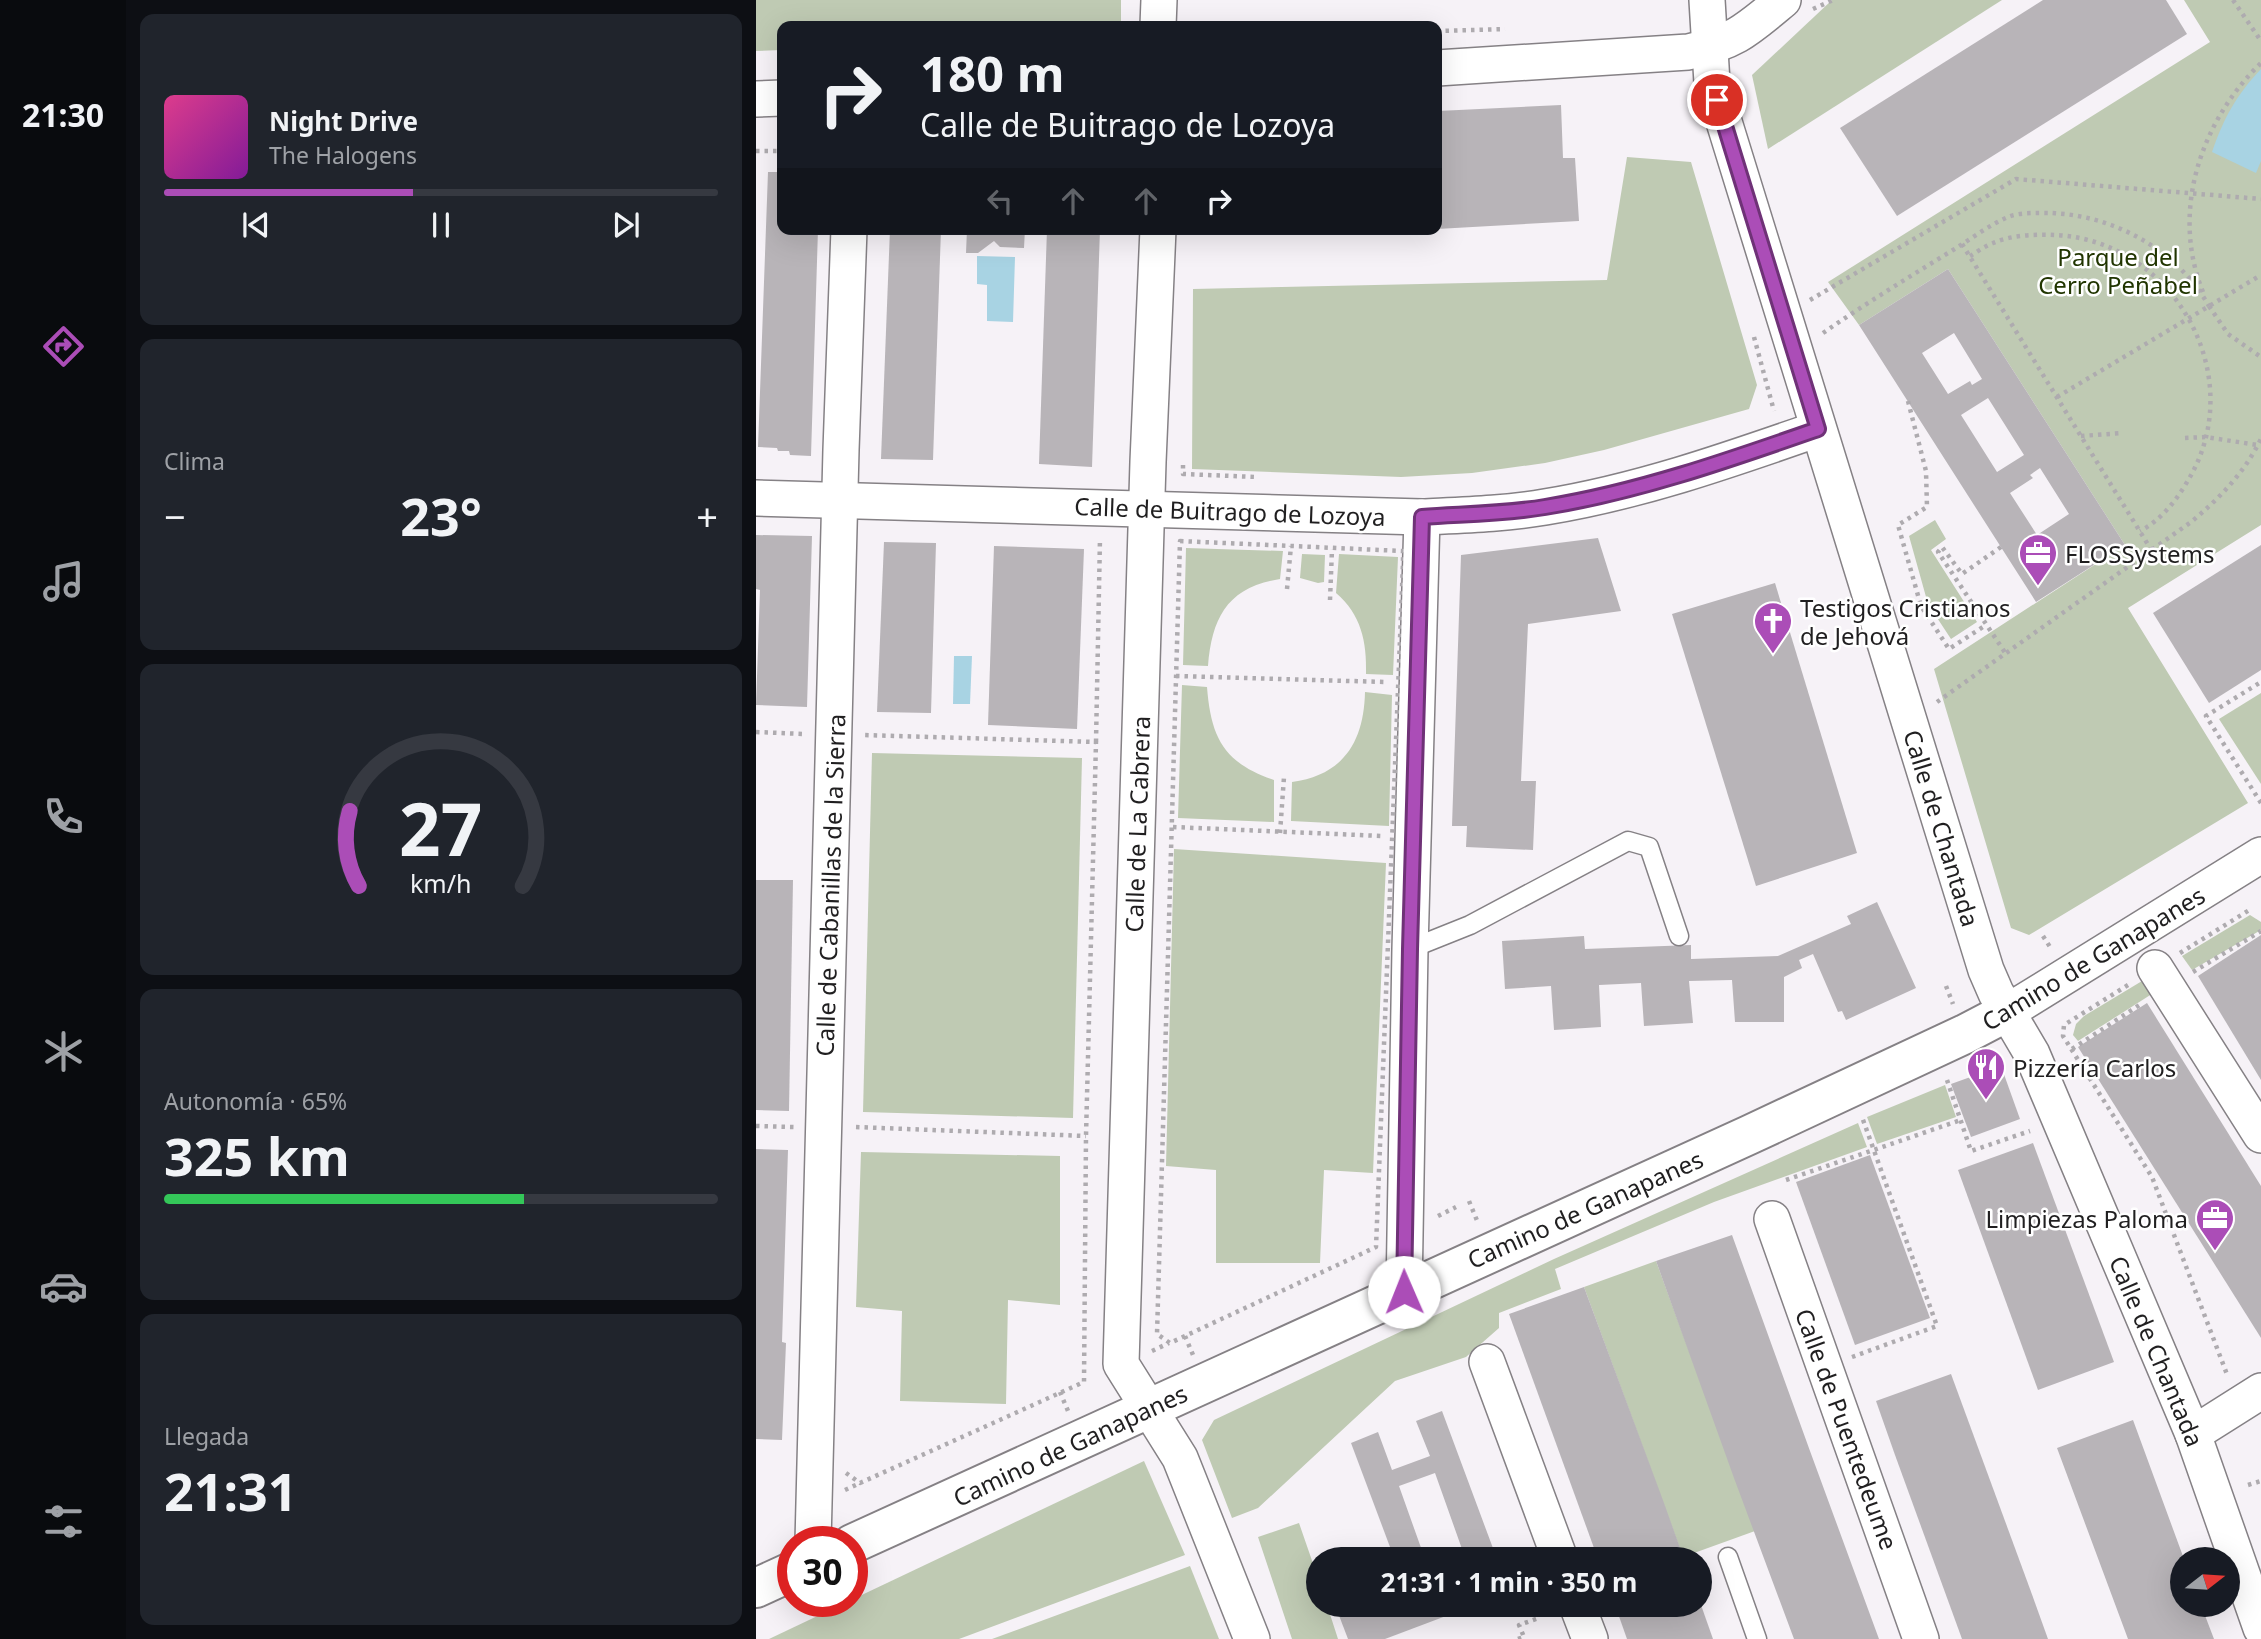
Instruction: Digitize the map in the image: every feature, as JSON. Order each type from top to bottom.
[{"type":"street","points":[[1158,0],[1158,21]]},
{"type":"street","name":"Calle de Chantada","points":[[1707,0],[1712,83],[1986,970],[1996,993],[2032,1054],[2193,1434],[2261,1628]]},
{"type":"street","points":[[1442,68],[1688,52],[1708,48],[1741,34],[1796,6]]},
{"type":"street","points":[[756,99],[777,98]]},
{"type":"street","name":"Calle de Cabanillas de la Sierra","points":[[813,1526],[849,235]]},
{"type":"street","name":"Calle de La Cabrera","points":[[1158,235],[1121,1364],[1180,1458],[1252,1639]]},
{"type":"street","name":"Calle de Buitrago de Lozoya","points":[[756,498],[1422,517],[1534,509],[1593,498],[1716,464],[1818,429]]},
{"type":"street","points":[[1404,1292],[1422,517]]},
{"type":"street","name":"Camino de Ganapanes","points":[[868,1538],[1965,1034],[2008,1011],[2261,855]]},
{"type":"street","points":[[2155,968],[2261,1135]]},
{"type":"street","name":"Calle de Puentedeume","points":[[1772,1219],[1921,1639]]},
{"type":"street","points":[[1487,1362],[1556,1547]]},
{"type":"street","points":[[2193,1434],[2246,1387]]},
{"type":"street","points":[[756,1588],[777,1579]]},
{"type":"street","points":[[1582,1617],[1590,1639]]},
{"type":"lane","points":[[1410,949],[1470,925],[1628,841],[1649,847],[1679,936]]},
{"type":"lane","points":[[1728,1557],[1757,1639]]},
{"type":"path","points":[[1796,6],[1833,0]]},
{"type":"path","points":[[2233,0],[2261,41]]},
{"type":"path","points":[[2209,306],[2198,278],[2192,248],[2191,194],[2211,128],[2226,102],[2261,63]]},
{"type":"path","points":[[756,151],[777,151]]},
{"type":"path","points":[[1807,303],[2016,179],[2261,199]]},
{"type":"path","points":[[1818,336],[1887,290],[2010,216],[2048,213],[2093,219],[2120,228],[2155,247],[2200,290],[2228,334],[2261,357]]},
{"type":"path","points":[[1970,256],[1994,242],[2042,234],[2087,240],[2111,247],[2142,265],[2168,288],[2189,318],[2200,342],[2210,386],[2210,410],[2203,450],[2185,488],[2166,512],[2151,526],[2140,531]]},
{"type":"path","points":[[1962,244],[2152,551]]},
{"type":"path","points":[[2057,397],[2261,275]]},
{"type":"path","points":[[1752,332],[1776,411],[1764,415]]},
{"type":"path","points":[[1908,401],[1926,471],[1927,507],[1899,525],[1922,607],[1949,649],[1986,625]]},
{"type":"path","points":[[2081,436],[2122,433]]},
{"type":"path","points":[[2185,438],[2205,437],[2258,445]]},
{"type":"path","points":[[1937,703],[2152,551],[2220,498],[2239,475],[2261,439]]},
{"type":"path","points":[[1183,464],[1183,474],[1268,478]]},
{"type":"path","points":[[842,1470],[860,1483],[1084,1381],[1086,1136],[1100,538],[1087,538]]},
{"type":"path","points":[[1180,541],[1291,546],[1403,551],[1376,1247],[1170,1343],[1157,1334],[1180,541]]},
{"type":"path","points":[[1287,589],[1291,546]]},
{"type":"path","points":[[2001,547],[1962,574],[1942,547],[1938,552],[2006,654]]},
{"type":"path","points":[[1329,600],[1332,549]]},
{"type":"path","points":[[1176,676],[1400,682]]},
{"type":"path","points":[[2261,682],[2206,716],[2261,803]]},
{"type":"path","points":[[864,722],[863,735],[1096,742]]},
{"type":"path","points":[[756,733],[812,734]]},
{"type":"path","points":[[1280,833],[1284,777]]},
{"type":"path","points":[[1173,827],[1393,836]]},
{"type":"path","points":[[2063,1036],[2152,1177],[2246,1387]]},
{"type":"path","points":[[1947,1080],[1971,1151],[2035,1130]]},
{"type":"path","points":[[855,1113],[855,1127],[1086,1136]]},
{"type":"path","points":[[1840,1361],[1937,1326],[1862,1116]]},
{"type":"path","points":[[1786,1180],[1961,1120]]},
{"type":"path","points":[[2248,1485],[2261,1481]]},
{"type":"path","points":[[1518,1639],[1524,1637],[1519,1625],[1539,1618]]},
{"type":"green space","points":[[756,0],[1121,0],[1121,21],[777,21],[777,50],[756,51]]},
{"type":"green space","points":[[1832,0],[2002,0],[1768,149],[1752,75]]},
{"type":"green space","name":"Parque del Cerro Peñabel","points":[[2184,0],[2261,0],[2261,525],[2128,608],[2248,803],[2029,935],[2011,928],[1934,669],[2125,545],[1948,269],[1859,325],[1828,282],[2210,42]]},
{"type":"green space","points":[[1627,157],[1691,162],[1757,385],[1749,409],[1604,450],[1545,463],[1472,473],[1401,477],[1192,469],[1193,289],[1607,280]]},
{"type":"green space","points":[[1935,520],[1946,539],[1931,550],[1977,622],[1951,639],[1928,604],[1909,536]]},
{"type":"green space","points":[[1186,548],[1283,551],[1280,579],[1247,589],[1226,607],[1214,633],[1208,666],[1183,665]]},
{"type":"green space","points":[[1302,554],[1325,555],[1324,582],[1300,578]]},
{"type":"green space","points":[[1339,554],[1398,557],[1393,675],[1366,674],[1361,629],[1345,601],[1336,593]]},
{"type":"green space","points":[[1182,685],[1207,687],[1212,721],[1223,746],[1243,765],[1274,780],[1274,822],[1178,818]]},
{"type":"green space","points":[[1365,692],[1392,695],[1389,826],[1291,821],[1292,782],[1325,772],[1348,753],[1360,726]]},
{"type":"green space","points":[[2261,693],[2261,784],[2219,719]]},
{"type":"green space","points":[[872,753],[1082,758],[1073,1118],[863,1112]]},
{"type":"green space","points":[[1174,849],[1386,863],[1373,1173],[1324,1170],[1320,1263],[1216,1263],[1216,1170],[1166,1166]]},
{"type":"green space","points":[[2250,915],[2261,922],[2261,930],[2192,970],[2182,956]]},
{"type":"green space","points":[[2147,978],[2155,992],[2078,1041],[2073,1035],[2076,1024],[2084,1016]]},
{"type":"green space","points":[[1945,1085],[1956,1117],[1877,1144],[1867,1117]]},
{"type":"green space","points":[[1858,1123],[1867,1147],[1714,1202],[1555,1269],[1561,1289],[1499,1313],[1499,1328],[1466,1357],[1395,1381],[1258,1508],[1232,1518],[1202,1440],[1214,1420],[1554,1259]]},
{"type":"green space","points":[[861,1152],[1060,1156],[1060,1305],[1008,1300],[1006,1404],[900,1401],[902,1311],[856,1307]]},
{"type":"green space","points":[[1656,1261],[1755,1531],[1711,1547],[1679,1547],[1584,1287]]},
{"type":"green space","points":[[1144,1461],[1185,1555],[959,1639],[769,1639],[815,1617],[868,1617],[868,1592]]},
{"type":"green space","points":[[1299,1523],[1307,1547],[1306,1617],[1331,1617],[1338,1639],[1292,1639],[1258,1537]]},
{"type":"green space","points":[[1190,1566],[1219,1639],[992,1639]]},
{"type":"water","points":[[2261,69],[2261,161],[2256,173],[2212,152],[2232,108]]},
{"type":"water","points":[[977,256],[1015,257],[1013,322],[987,321],[987,285],[977,284]]},
{"type":"water","points":[[954,656],[972,656],[970,704],[953,704]]},
{"type":"building","points":[[2043,0],[2166,0],[2187,34],[1897,216],[1840,128]]},
{"type":"building","points":[[1561,105],[1563,158],[1575,158],[1579,221],[1442,229],[1442,111]]},
{"type":"building","points":[[768,172],[777,172],[777,235],[818,235],[811,456],[790,455],[789,451],[778,451],[777,448],[758,447]]},
{"type":"building","points":[[890,235],[941,235],[933,460],[881,459]]},
{"type":"building","points":[[967,235],[1025,235],[1024,248],[1000,247],[994,241],[978,253],[966,253]]},
{"type":"building","points":[[1047,235],[1100,235],[1092,467],[1039,464]]},
{"type":"building","points":[[1948,269],[2125,545],[2036,602],[1859,325]],"holes":[[[1954,333],[1982,379],[1972,385],[1970,381],[1948,394],[1922,353]],[[1988,398],[2024,455],[1997,472],[1961,415]],[[2040,468],[2069,514],[2037,535],[2010,493],[2033,478],[2030,475]]]},
{"type":"building","points":[[756,535],[812,536],[807,707],[756,705],[760,590],[756,589]]},
{"type":"building","points":[[1598,538],[1621,611],[1528,624],[1521,781],[1536,781],[1533,850],[1466,847],[1467,826],[1452,826],[1461,555]]},
{"type":"building","points":[[884,542],[936,543],[931,713],[877,712]]},
{"type":"building","points":[[2261,545],[2261,670],[2209,703],[2153,613]]},
{"type":"building","points":[[994,546],[1084,549],[1077,729],[988,725]]},
{"type":"building","points":[[1775,583],[1857,853],[1756,886],[1672,614]]},
{"type":"building","points":[[756,880],[793,880],[789,1111],[756,1110]]},
{"type":"building","points":[[1877,902],[1916,988],[1846,1020],[1842,1011],[1838,1012],[1813,954],[1799,960],[1802,968],[1784,977],[1784,1022],[1735,1022],[1732,980],[1689,981],[1693,1023],[1644,1026],[1641,983],[1599,985],[1601,1027],[1554,1030],[1551,986],[1505,989],[1502,941],[1584,936],[1585,949],[1691,945],[1691,959],[1778,956],[1851,924],[1847,916]]},
{"type":"building","points":[[2261,935],[2261,1080],[2198,976]]},
{"type":"building","points":[[2147,1003],[2261,1186],[2261,1338],[2078,1047]]},
{"type":"building","name":"Pizzería Carlos","points":[[2001,1066],[2020,1119],[1971,1137],[1951,1084]]},
{"type":"building","points":[[2033,1143],[2114,1362],[2038,1390],[1958,1170]]},
{"type":"building","points":[[756,1149],[788,1150],[782,1440],[756,1439]]},
{"type":"building","points":[[1870,1155],[1930,1318],[1855,1345],[1796,1182]]},
{"type":"building","points":[[1732,1235],[1879,1639],[1794,1639],[1734,1478],[1656,1261]]},
{"type":"building","points":[[1584,1287],[1680,1547],[1594,1547],[1509,1314]]},
{"type":"building","points":[[1951,1374],[2048,1639],[1962,1639],[1876,1401]]},
{"type":"building","points":[[1442,1411],[1493,1547],[1461,1547],[1435,1473],[1399,1486],[1421,1547],[1390,1547],[1351,1443],[1378,1432],[1392,1470],[1430,1456],[1416,1421]]},
{"type":"building","points":[[2133,1420],[2180,1547],[2170,1547],[2170,1617],[2206,1617],[2214,1639],[2128,1639],[2057,1448]]},
{"type":"building","points":[[1340,1617],[1443,1617],[1385,1639],[1348,1639]]},
{"type":"building","points":[[1619,1617],[1705,1617],[1713,1639],[1627,1639]]},
{"type":"place","name":"FLOSSystems","points":[[2038,587]]},
{"type":"place","name":"Testigos Cristianos de Jehová","points":[[1773,655]]},
{"type":"place","name":"Pizzería Carlos","points":[[1986,1101]]},
{"type":"place","name":"Limpiezas Paloma","points":[[2215,1252]]},
{"type":"route","points":[[1404,1292],[1422,517],[1529,509],[1593,498],[1716,464],[1818,429],[1717,100]]}]
